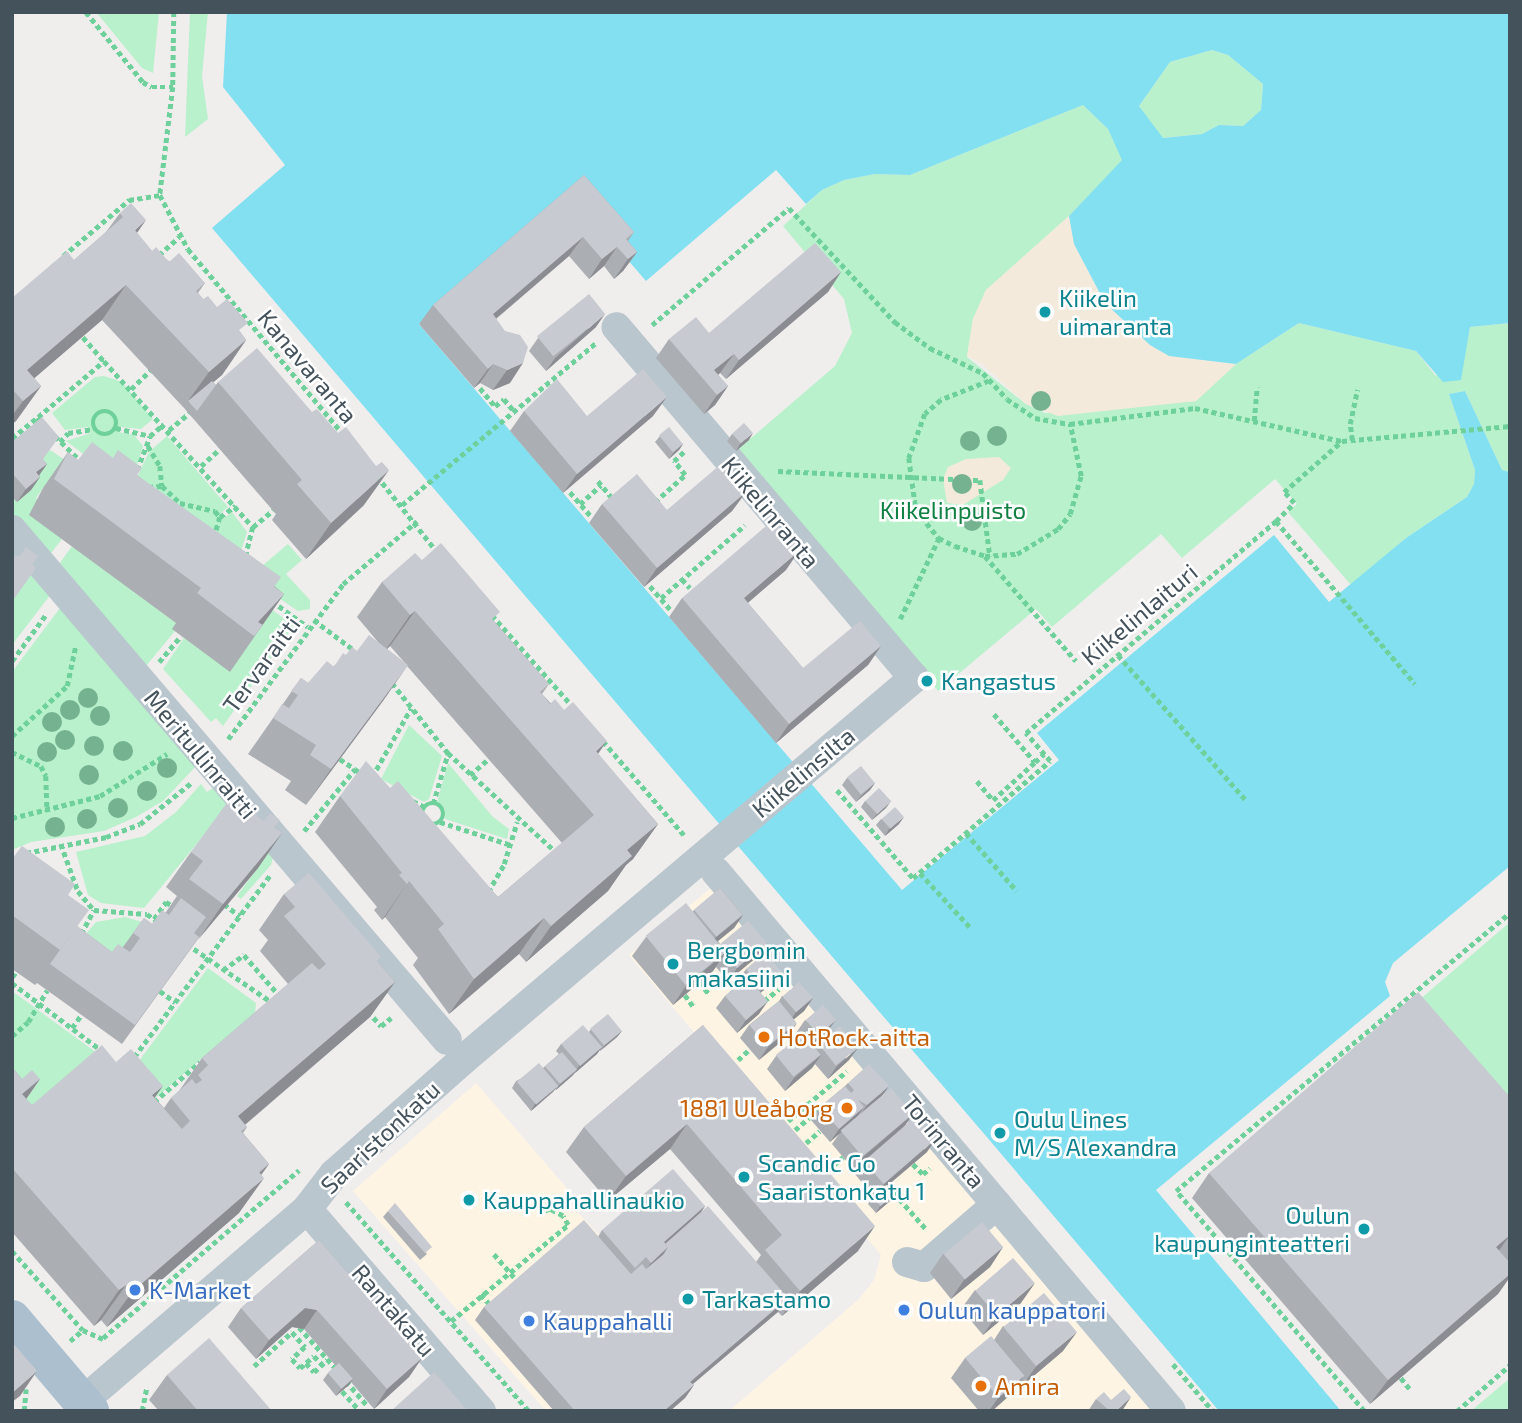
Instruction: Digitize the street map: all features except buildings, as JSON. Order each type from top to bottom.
[{"type":"main road","points":[[12,1319],[81,1408]]},
{"type":"street","name":"Kiikelinranta","points":[[623,336],[914,678]]},
{"type":"street","name":"Meritullinraitti","points":[[12,530],[286,855],[447,1040]]},
{"type":"street","name":"Kiikelinsilta","points":[[698,858],[914,678]]},
{"type":"street","name":"Torinranta","points":[[698,858],[802,972],[1171,1411]]},
{"type":"street","name":"Saaristonkatu","points":[[81,1408],[307,1209],[334,1174],[698,858]]},
{"type":"street","points":[[907,1262],[923,1267],[997,1204]]},
{"type":"street","name":"Rantakatu","points":[[307,1209],[481,1411]]},
{"type":"path","points":[[86,12],[143,82],[152,88],[173,87]]},
{"type":"path","points":[[55,263],[130,200],[160,195],[173,87],[174,12]]},
{"type":"path","name":"Kanavaranta","points":[[160,195],[179,237],[349,441]]},
{"type":"path","points":[[402,505],[553,377],[623,336],[789,208],[895,322],[989,381],[1020,410],[1051,423],[1070,424],[1195,408],[1342,441],[1441,429],[1510,426]]},
{"type":"path","points":[[153,261],[179,237]]},
{"type":"path","points":[[83,337],[164,424],[253,527]]},
{"type":"path","points":[[259,353],[268,345]]},
{"type":"path","points":[[12,438],[104,361]]},
{"type":"path","points":[[131,389],[151,370]]},
{"type":"path","points":[[553,377],[559,385]]},
{"type":"path","points":[[989,381],[941,400],[925,414],[915,433],[908,478],[916,510],[939,538],[988,556],[1017,554],[1043,542],[1070,513],[1081,475],[1070,424]]},
{"type":"path","points":[[1254,421],[1257,387]]},
{"type":"path","points":[[480,388],[495,406],[504,399],[514,411]]},
{"type":"path","points":[[1352,440],[1350,424],[1357,390]]},
{"type":"path","points":[[94,429],[95,416],[106,410],[117,418],[116,428]]},
{"type":"path","points":[[169,430],[189,413]]},
{"type":"path","points":[[38,417],[45,425]]},
{"type":"path","points":[[132,477],[148,446],[150,436],[164,424]]},
{"type":"path","points":[[60,442],[68,433],[94,429],[104,435],[116,428],[150,436]]},
{"type":"path","points":[[52,434],[90,468]]},
{"type":"path","points":[[1342,441],[1284,492],[1294,503],[1276,521],[1415,684]]},
{"type":"path","points":[[148,446],[160,466],[162,486],[180,503],[212,508],[220,517]]},
{"type":"path","points":[[201,467],[220,449]]},
{"type":"path","points":[[645,510],[685,475],[674,461],[684,452]]},
{"type":"path","points":[[735,469],[980,480],[988,556],[1076,661]]},
{"type":"path","points":[[376,473],[416,521],[419,532],[446,562]]},
{"type":"path","points":[[580,504],[600,483],[614,499],[620,493]]},
{"type":"path","points":[[143,492],[162,486]]},
{"type":"path","points":[[570,492],[592,517]]},
{"type":"path","points":[[209,545],[220,517],[235,506]]},
{"type":"path","points":[[240,568],[253,527],[273,510]]},
{"type":"path","name":"Tervaraitti","points":[[12,858],[61,844],[106,837],[140,824],[170,805],[210,764],[308,627],[343,584],[416,521]]},
{"type":"path","name":"Kiikelinlaituri","points":[[1044,754],[1026,733],[1276,521]]},
{"type":"path","points":[[661,598],[746,525]]},
{"type":"path","points":[[886,647],[939,538]]},
{"type":"path","points":[[682,579],[690,588]]},
{"type":"path","points":[[650,586],[671,610]]},
{"type":"path","points":[[12,660],[63,591]]},
{"type":"path","points":[[267,597],[308,627]]},
{"type":"path","points":[[482,603],[581,716]]},
{"type":"path","points":[[314,620],[364,658]]},
{"type":"path","points":[[1118,654],[1246,800]]},
{"type":"path","points":[[12,736],[57,698],[66,686],[74,660]]},
{"type":"path","points":[[384,673],[447,753],[517,822],[562,857]]},
{"type":"path","points":[[558,700],[563,695]]},
{"type":"path","points":[[369,789],[371,779],[411,708]]},
{"type":"path","points":[[994,714],[1035,762]]},
{"type":"path","points":[[598,736],[698,858]]},
{"type":"path","points":[[12,818],[76,805],[129,782],[187,738]]},
{"type":"path","points":[[12,752],[41,766],[46,776],[47,811]]},
{"type":"path","points":[[433,804],[447,753]]},
{"type":"path","points":[[837,790],[913,878],[1050,761],[1044,754],[993,800],[977,781]]},
{"type":"path","points":[[470,775],[491,757]]},
{"type":"path","points":[[340,759],[382,785]]},
{"type":"path","points":[[125,1068],[286,855],[355,769]]},
{"type":"path","points":[[403,796],[425,807],[433,804]]},
{"type":"path","points":[[433,804],[443,811],[433,837]]},
{"type":"path","points":[[425,807],[424,820],[511,845]]},
{"type":"path","points":[[480,905],[511,845],[517,822]]},
{"type":"path","points":[[966,833],[1017,891]]},
{"type":"path","points":[[61,844],[78,891],[94,910],[154,919],[162,924]]},
{"type":"path","points":[[920,873],[970,927]]},
{"type":"path","points":[[154,919],[166,902],[170,905]]},
{"type":"path","points":[[224,904],[240,916]]},
{"type":"path","points":[[74,947],[94,910]]},
{"type":"path","points":[[1364,1411],[1176,1191],[1510,912]]},
{"type":"path","points":[[187,943],[270,1001]]},
{"type":"path","points":[[223,970],[244,955],[279,992],[260,1009]]},
{"type":"path","points":[[737,979],[760,1005],[802,972]]},
{"type":"path","points":[[700,982],[709,994]]},
{"type":"path","points":[[12,983],[104,1052]]},
{"type":"path","points":[[12,1036],[28,1022],[47,990]]},
{"type":"path","points":[[160,991],[175,1002]]},
{"type":"path","points":[[685,995],[694,1006]]},
{"type":"path","points":[[372,1015],[373,1003]]},
{"type":"path","points":[[72,1028],[81,1015]]},
{"type":"path","points":[[738,1060],[750,1049]]},
{"type":"path","points":[[788,1121],[869,1052]]},
{"type":"path","points":[[150,1106],[210,1053]]},
{"type":"path","points":[[795,1130],[825,1104]]},
{"type":"path","points":[[806,1143],[820,1131]]},
{"type":"path","points":[[828,1170],[843,1157]]},
{"type":"path","points":[[103,1338],[306,1163]]},
{"type":"path","points":[[914,1164],[923,1174],[931,1167]]},
{"type":"path","points":[[334,1174],[348,1189],[346,1203],[530,1411]]},
{"type":"path","points":[[888,1186],[899,1198]]},
{"type":"path","points":[[451,1321],[508,1271],[568,1225],[562,1216],[550,1209],[539,1214]]},
{"type":"path","points":[[12,1251],[83,1330]]},
{"type":"path","points":[[494,1254],[518,1282]]},
{"type":"path","points":[[481,1294],[491,1306]]},
{"type":"path","points":[[295,1336],[301,1329],[368,1404],[362,1411],[342,1391]]},
{"type":"path","points":[[254,1366],[292,1332],[305,1347],[292,1359],[300,1368],[314,1356],[322,1364]]},
{"type":"path","points":[[306,1363],[314,1371],[327,1360]]},
{"type":"path","points":[[1457,1411],[1510,1366]]},
{"type":"path","points":[[1401,1378],[1410,1389]]},
{"type":"path","points":[[23,1381],[28,1398],[23,1410]]},
{"type":"shaded area","points":[[711,888],[1153,1411],[729,1411],[859,1299],[874,1280],[881,1255],[629,955]]},
{"type":"shaded area","points":[[476,1083],[566,1187],[572,1206],[602,1238],[685,1398],[670,1411],[546,1411],[353,1191]]},
{"type":"green space","points":[[96,12],[159,12],[153,73],[142,68]]},
{"type":"green space","points":[[190,12],[208,12],[202,76],[208,119],[185,137]]},
{"type":"green space","points":[[1212,50],[1228,55],[1263,84],[1261,110],[1243,126],[1219,125],[1202,134],[1162,138],[1139,106],[1170,62]]},
{"type":"green space","name":"Kiikelinpuisto","points":[[1083,105],[1108,129],[1123,160],[1069,216],[986,290],[973,319],[967,357],[1026,404],[1045,413],[1196,401],[1236,364],[1299,323],[1416,351],[1435,375],[1460,380],[1470,327],[1510,323],[1510,472],[1502,470],[1465,391],[1449,394],[1475,470],[1474,484],[1467,497],[1406,538],[1351,585],[1288,512],[1297,504],[1275,479],[1182,558],[1161,534],[1052,627],[1036,609],[938,691],[736,451],[835,366],[852,333],[844,299],[783,226],[822,190],[844,180],[875,174],[910,175]]},
{"type":"green space","points":[[104,376],[122,382],[153,419],[141,429],[120,427],[118,432],[134,435],[143,446],[137,465],[114,477],[66,441],[91,433],[88,427],[65,430],[52,413],[95,377]]},
{"type":"green space","points":[[167,436],[228,507],[221,513],[223,519],[232,512],[247,532],[241,551],[131,490],[149,452]]},
{"type":"green space","points":[[50,450],[107,488],[43,488],[36,498],[62,539],[51,553],[44,552],[12,515],[12,497],[17,502],[31,490],[40,459]]},
{"type":"green space","points":[[288,544],[302,560],[286,574],[310,600],[310,609],[298,611],[255,582],[262,566]]},
{"type":"green space","points":[[72,546],[176,623],[175,631],[146,666],[57,567]]},
{"type":"green space","points":[[12,551],[51,594],[12,645]]},
{"type":"green space","points":[[210,563],[294,626],[223,726],[216,718],[211,722],[163,669],[184,638],[230,671]]},
{"type":"green space","points":[[63,604],[198,764],[163,801],[136,817],[104,831],[31,842],[12,850],[12,672]]},
{"type":"green space","points":[[409,725],[442,756],[429,799],[424,802],[381,779]]},
{"type":"green space","points":[[448,763],[493,817],[509,829],[507,839],[445,819],[445,809],[437,803]]},
{"type":"green space","points":[[201,784],[207,792],[216,786],[274,854],[271,865],[241,899],[237,896],[257,869],[204,835],[144,908],[101,903],[88,895],[76,852],[145,836],[176,812]]},
{"type":"green space","points":[[125,917],[160,927],[126,957],[80,941],[96,922]]},
{"type":"green space","points":[[1510,922],[1510,1135],[1404,1013]]},
{"type":"green space","points":[[208,968],[256,1003],[255,1013],[140,1111],[130,1073]]},
{"type":"green space","points":[[12,991],[108,1061],[24,1126],[12,1099]]},
{"type":"green space","points":[[1510,1378],[1510,1411],[1471,1411]]},
{"type":"sand","name":"Kiikelin uimaranta","points":[[1069,216],[1074,244],[1105,303],[1169,356],[1236,364],[1196,401],[1058,416],[1026,404],[983,365],[967,356],[973,319],[986,290]]},
{"type":"sand","points":[[999,457],[1011,468],[1003,480],[963,505],[947,503],[943,479],[948,467],[966,459]]},
{"type":"water","points":[[227,12],[1510,12],[1510,323],[1470,327],[1461,380],[1443,382],[1416,351],[1299,323],[1236,364],[1169,356],[1150,345],[1105,303],[1074,244],[1069,216],[1122,160],[1108,129],[1083,105],[910,175],[875,174],[844,180],[822,190],[806,204],[776,170],[646,281],[571,194],[419,324],[902,890],[1059,760],[1037,733],[1274,535],[1329,602],[1406,538],[1467,497],[1474,484],[1475,470],[1449,394],[1465,391],[1502,470],[1510,472],[1510,866],[1393,963],[1385,982],[1390,996],[1156,1190],[1341,1411],[1219,1411],[212,228],[285,165],[223,87]],"holes":[[[1212,50],[1228,55],[1263,84],[1261,110],[1243,126],[1219,125],[1202,134],[1163,138],[1139,106],[1170,62]]]},
{"type":"pier","points":[[747,858],[986,1136],[1219,1411],[771,892]]},
{"type":"place","name":"Kiikelin uimaranta","points":[[1045,312]]},
{"type":"place","name":"Kangastus","points":[[927,681]]},
{"type":"place","name":"Bergbomin makasiini","points":[[673,964]]},
{"type":"place","name":"HotRock-aitta","points":[[764,1037]]},
{"type":"place","name":"1881 Uleåborg","points":[[847,1108]]},
{"type":"place","name":"Oulu Lines M/S Alexandra","points":[[1000,1133]]},
{"type":"place","name":"Scandic Go Saaristonkatu 1","points":[[744,1177]]},
{"type":"place","name":"Kauppahallinaukio","points":[[469,1200]]},
{"type":"place","name":"Oulun kaupunginteatteri","points":[[1364,1229]]},
{"type":"place","name":"K-Market","points":[[135,1290]]},
{"type":"place","name":"Tarkastamo","points":[[688,1299]]},
{"type":"place","name":"Oulun kauppatori","points":[[904,1310]]},
{"type":"place","name":"Kauppahalli","points":[[529,1321]]},
{"type":"place","name":"Amira","points":[[981,1386]]}]
